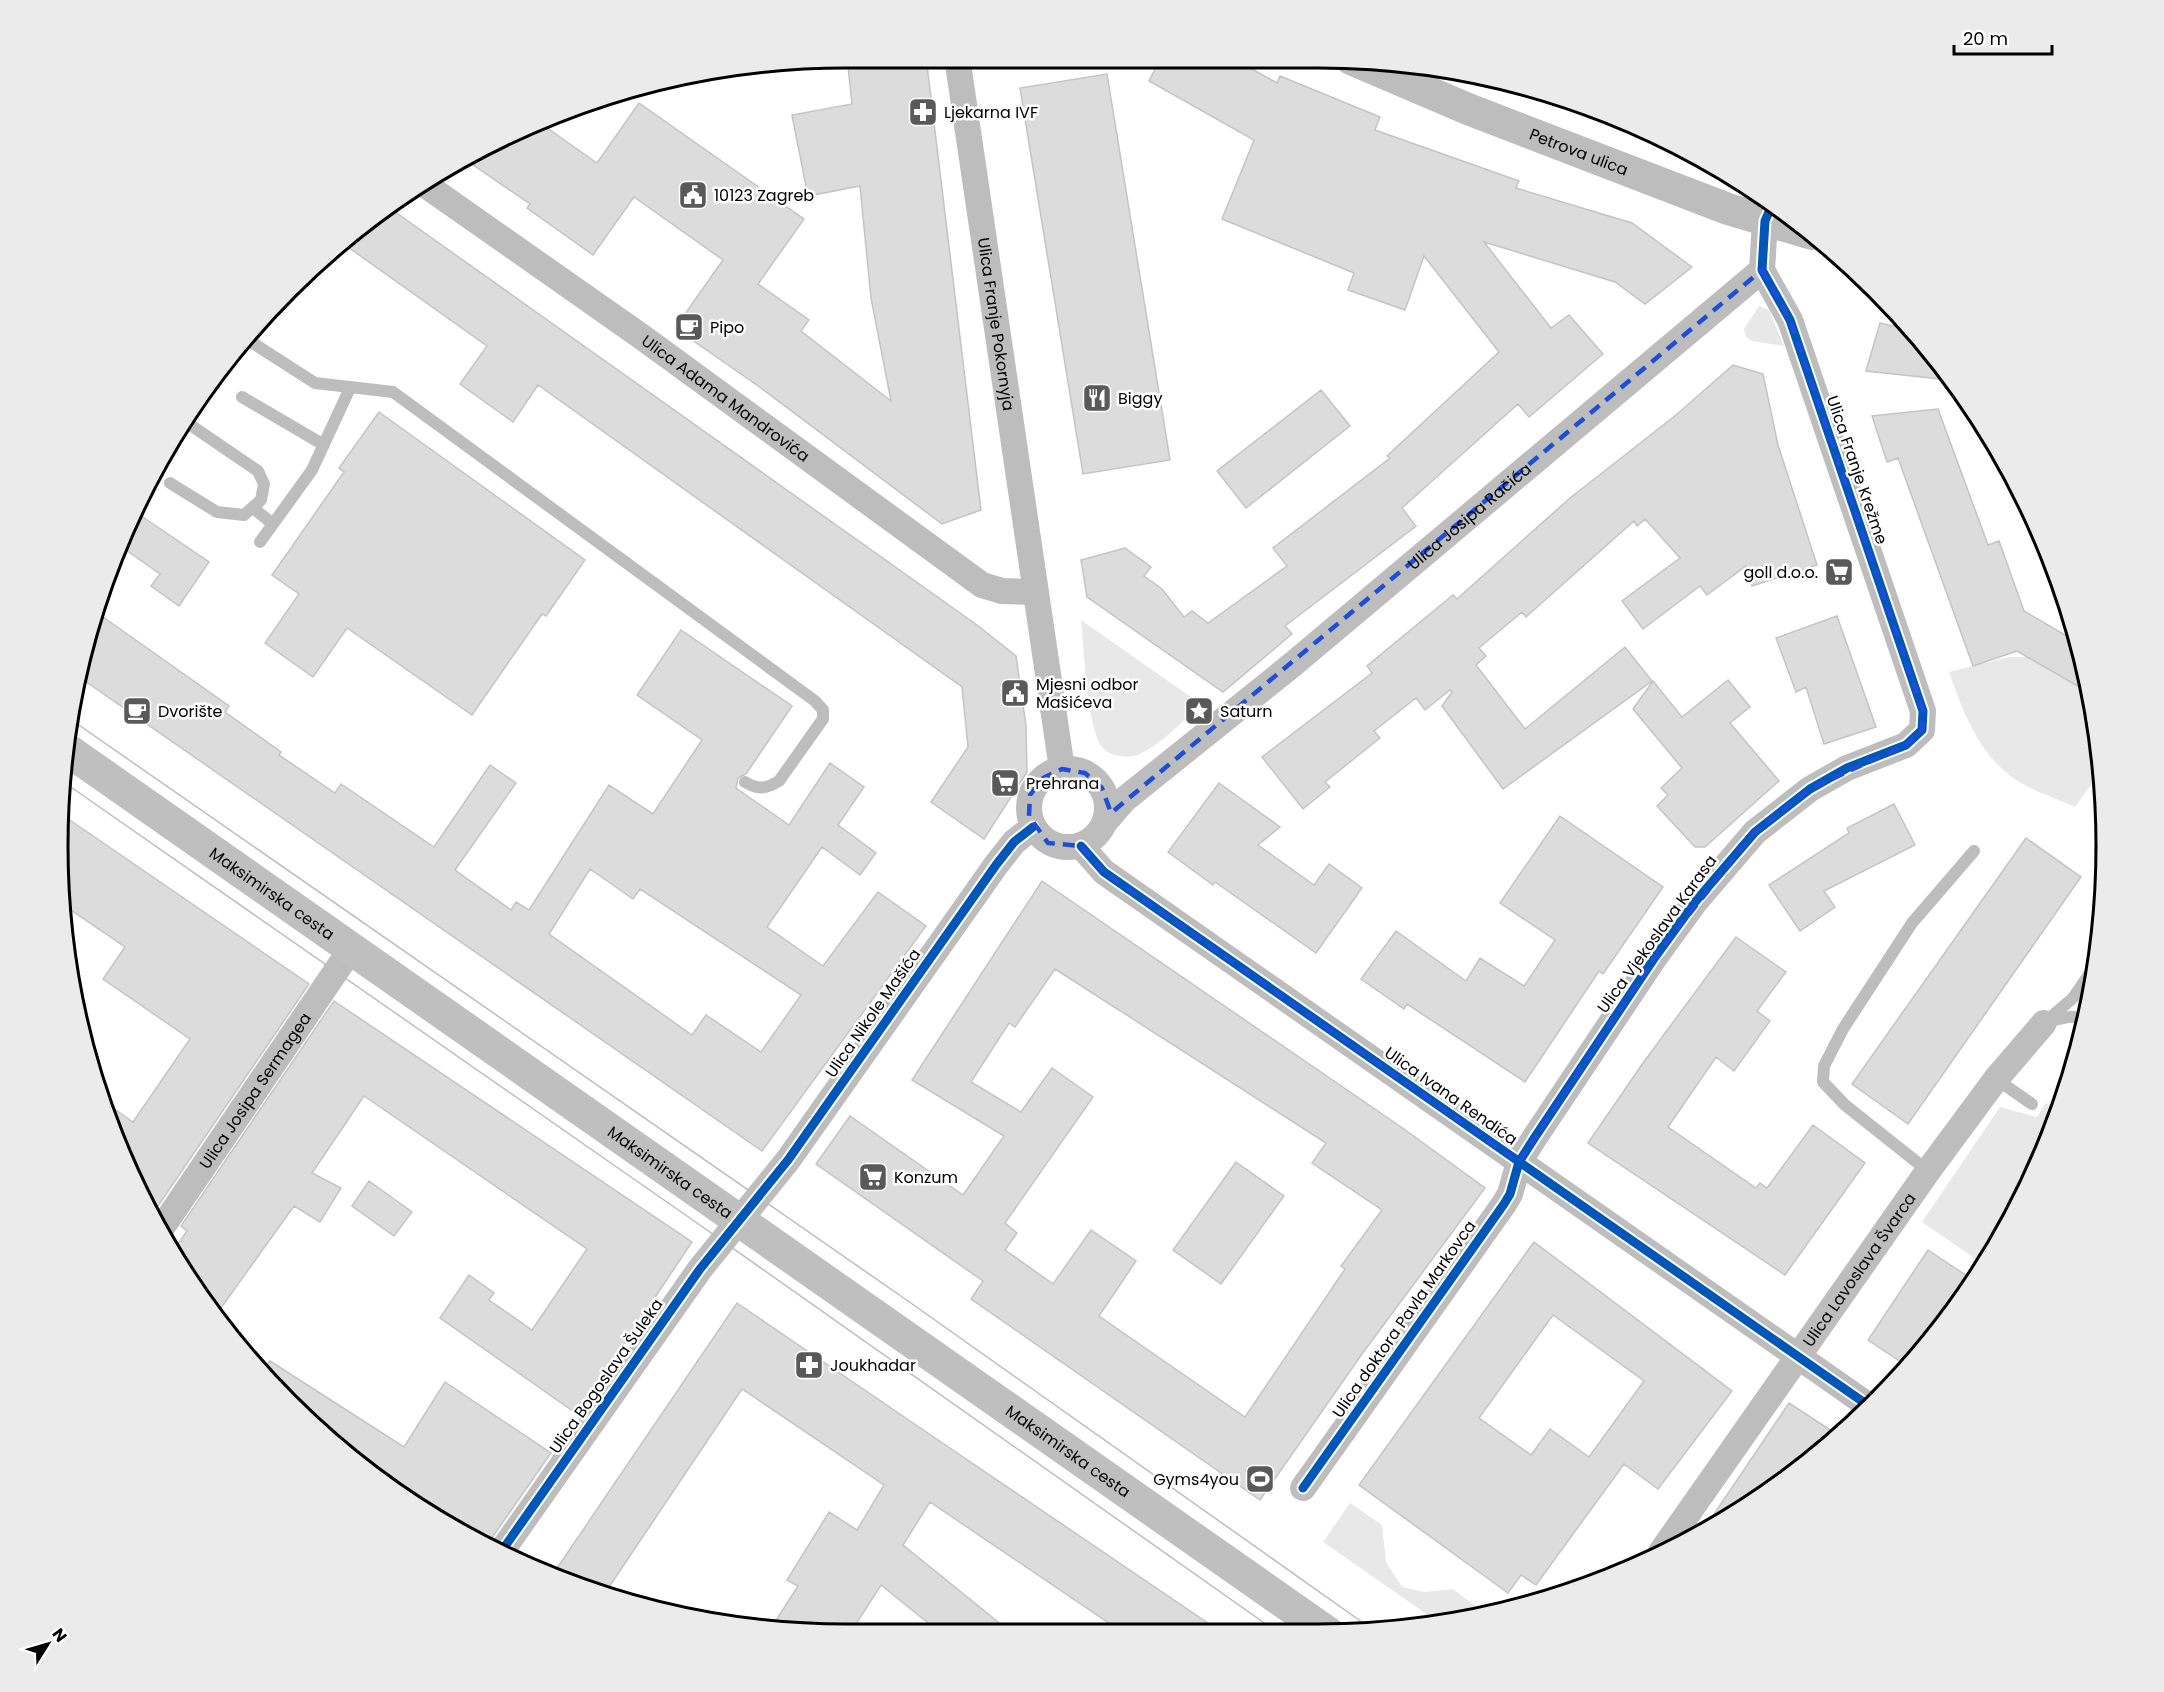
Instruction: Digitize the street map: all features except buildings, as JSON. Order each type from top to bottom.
[{"type":"main road","name":"Maksimirska cesta","points":[[73,755],[1315,1624]]},
{"type":"street","name":"Ulica Franje Pokornyja","points":[[959,68],[1062,770]]},
{"type":"street","name":"Petrova ulica","points":[[1376,70],[1468,109],[1769,213]]},
{"type":"street","name":"Ulica Adama Mandrovića","points":[[430,188],[982,585],[1002,591],[1035,591]]},
{"type":"street","points":[[1762,270],[1769,213]]},
{"type":"street","name":"Ulica Franje Krežme","points":[[1762,270],[1790,320],[1923,711],[1922,730]]},
{"type":"street","name":"Ulica Josipa Račića","points":[[1105,822],[1125,800],[1292,665],[1762,270]]},
{"type":"street","name":"Ulica Vjekoslava Karasa","points":[[1519,1162],[1655,957],[1695,902],[1747,840],[1810,789],[1847,768],[1906,745],[1922,730]]},
{"type":"street","points":[[1062,770],[1085,773],[1102,788],[1107,811],[1105,822],[1099,832],[1081,846],[1070,848],[1048,843],[1033,826],[1029,806],[1035,786],[1052,772],[1062,770]]},
{"type":"street","name":"Ulica Nikole Mašića","points":[[741,1221],[788,1160],[996,865],[1014,842],[1033,826]]},
{"type":"street","name":"Ulica Ivana Rendića","points":[[1081,846],[1104,872],[1862,1401]]},
{"type":"street","name":"Ulica Josipa Sermagea","points":[[165,1223],[351,949]]},
{"type":"street","name":"Ulica Lavoslava Švarca","points":[[1669,1540],[1928,1171],[1996,1079],[2044,1023]]},
{"type":"street","name":"Ulica doktora Pavla Markovca","points":[[1303,1488],[1504,1204],[1510,1194],[1519,1162]]},
{"type":"street","name":"Ulica Bogoslava Šuleka","points":[[506,1546],[700,1269],[741,1221]]},
{"type":"lane","points":[[253,343],[315,383],[393,392],[814,701],[823,710],[823,719],[779,781],[769,787],[756,789],[745,782]]},
{"type":"lane","points":[[260,542],[312,470],[350,388]]},
{"type":"lane","points":[[242,397],[324,445]]},
{"type":"lane","points":[[170,483],[217,512],[244,515],[261,500],[264,484],[258,471],[191,426]]},
{"type":"lane","points":[[253,508],[273,524]]},
{"type":"lane","points":[[1928,1171],[1845,1105],[1823,1082],[1824,1066],[1843,1029],[1912,922],[1974,851]]},
{"type":"lane","points":[[2044,1023],[2073,998],[2085,981]]},
{"type":"lane","points":[[2044,1023],[2077,1017]]},
{"type":"lane","points":[[1996,1079],[2032,1104]]},
{"type":"highlighted area","points":[[1762,270],[1790,320],[1923,711],[1922,730],[1906,745],[1810,789],[1755,832],[1655,957],[1519,1162],[1104,872],[1081,846],[1048,843],[1029,816],[1030,795],[1043,778],[1062,769],[1085,773],[1102,788],[1111,813]]},
{"type":"shaded area","points":[[1759,306],[1769,310],[1784,346],[1752,341],[1746,337],[1744,329]]},
{"type":"shaded area","points":[[1081,620],[1201,704],[1165,738],[1140,754],[1120,756],[1105,750],[1097,737],[1093,723]]},
{"type":"shaded area","points":[[2009,657],[2028,657],[2080,688],[2094,781],[2075,807],[2023,784],[2003,770],[1974,732],[1949,672]]},
{"type":"shaded area","points":[[2046,1103],[2051,1106],[2016,1190],[1977,1260],[1922,1222],[2000,1107],[2037,1117]]},
{"type":"shaded area","points":[[1350,1503],[1382,1525],[1386,1562],[1402,1587],[1424,1592],[1453,1589],[1478,1608],[1430,1616],[1323,1542]]},
{"type":"tram line","points":[[77,724],[908,1301],[1363,1623]]},
{"type":"tram line","points":[[70,786],[697,1223],[1266,1624]]},
{"type":"cycle path","points":[[1303,1488],[1504,1204],[1510,1194],[1519,1162],[1655,957],[1695,902],[1755,832],[1810,789],[1847,768],[1906,745],[1922,730],[1923,711],[1790,320],[1762,270],[1765,221],[1769,212]]},
{"type":"cycle path","points":[[506,1546],[700,1269],[788,1160],[996,865],[1014,842],[1033,827]]},
{"type":"cycle path","points":[[1081,846],[1104,872],[1862,1401]]},
{"type":"place","name":"Ljekarna IVF","points":[[923,112]]},
{"type":"place","name":"10123 Zagreb","points":[[693,195]]},
{"type":"place","name":"Pipo","points":[[689,327]]},
{"type":"place","name":"Biggy","points":[[1097,398]]},
{"type":"place","name":"goll d.o.o.","points":[[1839,572]]},
{"type":"place","name":"Mjesni odbor Mašićeva","points":[[1015,693]]},
{"type":"place","name":"Dvorište","points":[[137,711]]},
{"type":"place","name":"Saturn","points":[[1199,711]]},
{"type":"place","name":"Prehrana","points":[[1005,783]]},
{"type":"place","name":"Konzum","points":[[873,1177]]},
{"type":"place","name":"Joukhadar","points":[[809,1365]]},
{"type":"place","name":"Gyms4you","points":[[1260,1479]]}]
